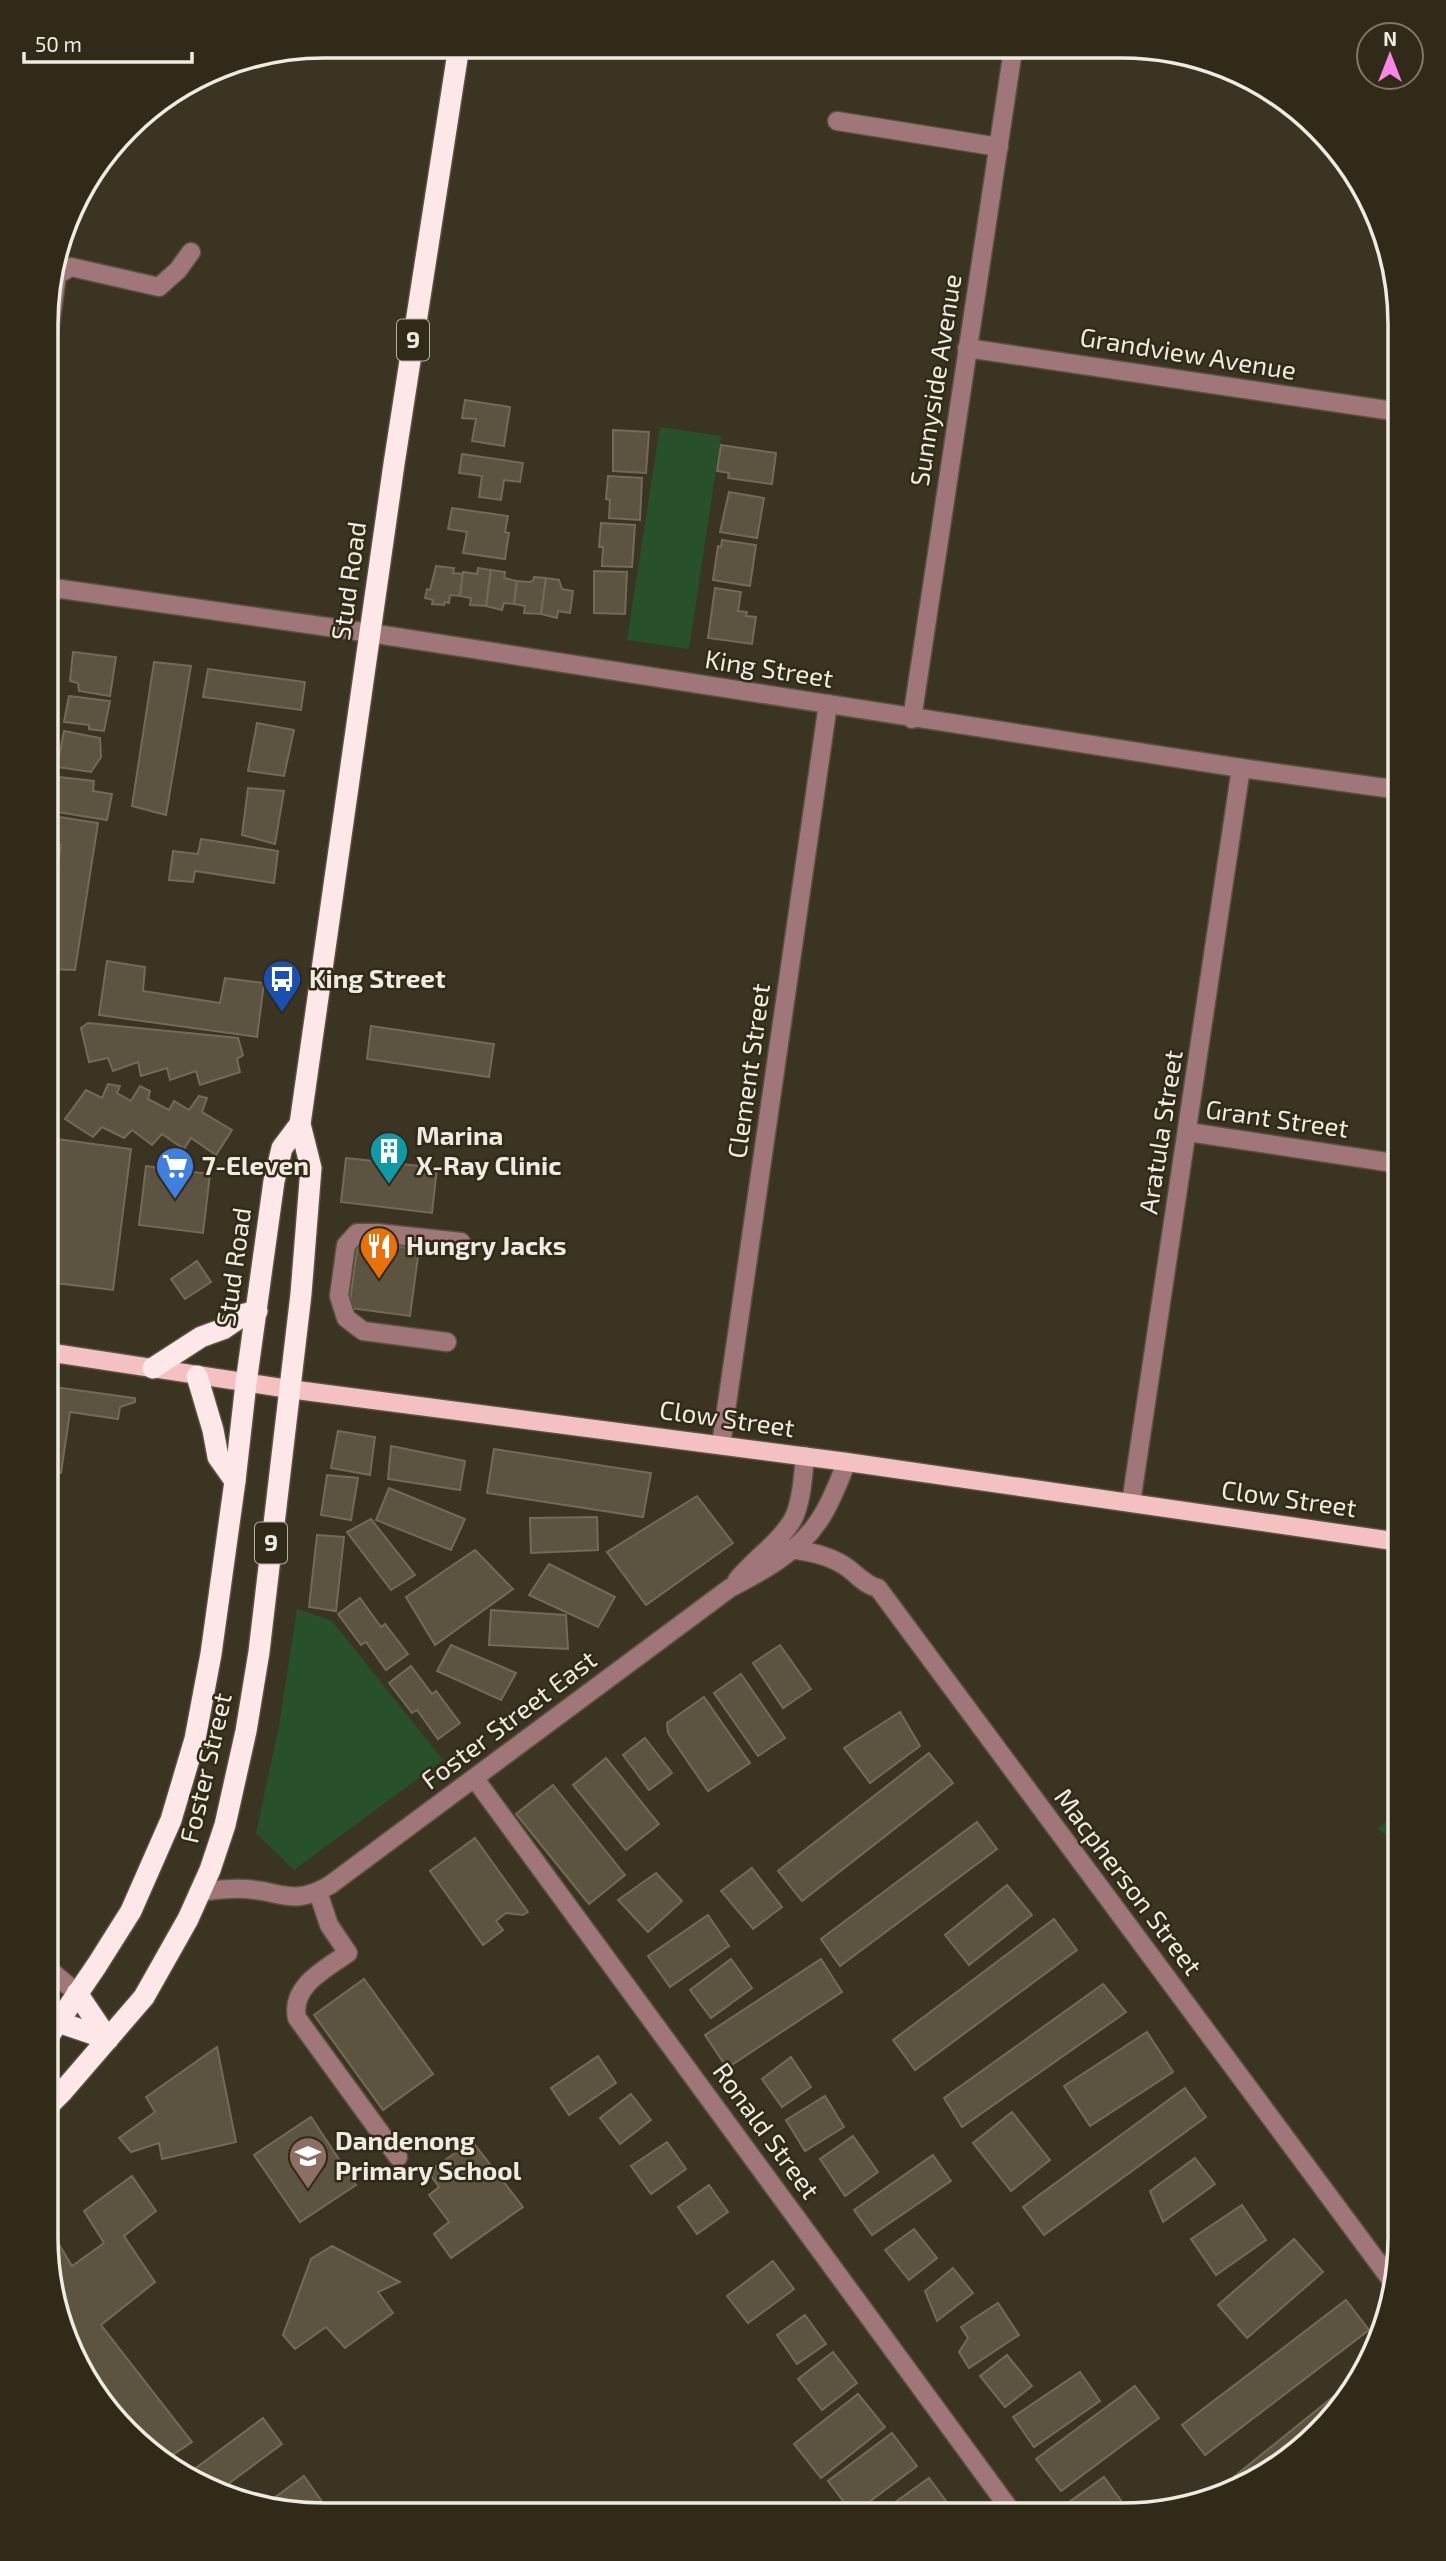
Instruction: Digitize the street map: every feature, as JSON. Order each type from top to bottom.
[{"type":"highway","name":"Stud Road","points":[[289,1389],[301,1294],[311,1168],[300,1124],[394,464],[457,58]]},
{"type":"highway","name":"Stud Road","points":[[246,1383],[274,1181],[282,1148],[300,1124]]},
{"type":"highway","points":[[153,1368],[201,1337],[223,1329],[245,1314],[257,1311]]},
{"type":"highway","points":[[197,1376],[211,1421],[218,1457],[235,1481]]},
{"type":"highway","name":"Foster Street","points":[[58,2016],[97,1965],[131,1911],[171,1820],[195,1739],[206,1678],[235,1481],[246,1383]]},
{"type":"highway","name":"Foster Street","points":[[58,2096],[144,1997],[167,1959],[200,1892],[225,1825],[260,1652],[289,1389]]},
{"type":"highway","points":[[77,1993],[108,2039]]},
{"type":"highway","points":[[58,2028],[108,2039]]},
{"type":"main road","name":"Clow Street","points":[[58,1354],[246,1383],[805,1456],[1388,1540]]},
{"type":"street","name":"Sunnyside Avenue","points":[[912,719],[1012,58]]},
{"type":"street","points":[[837,121],[999,147]]},
{"type":"street","points":[[63,270],[71,267],[159,287],[178,270],[191,251]]},
{"type":"street","name":"Grandview Avenue","points":[[967,348],[1388,410]]},
{"type":"street","name":"King Street","points":[[58,589],[370,633],[912,719],[1388,788]]},
{"type":"street","name":"Clement Street","points":[[721,1445],[828,704]]},
{"type":"street","name":"Aratula Street","points":[[1131,1503],[1241,768]]},
{"type":"street","name":"Grant Street","points":[[1188,1132],[1388,1162]]},
{"type":"street","points":[[447,1342],[363,1331],[346,1318],[339,1296],[340,1283],[346,1245],[357,1233],[461,1242]]},
{"type":"street","name":"Foster Street East","points":[[730,1588],[791,1523],[799,1502],[805,1456]]},
{"type":"street","name":"Foster Street East","points":[[318,1892],[475,1779],[730,1588],[753,1576],[791,1549],[809,1534],[820,1520],[847,1462]]},
{"type":"street","name":"Macpherson Street","points":[[791,1549],[832,1559],[878,1588],[1386,2273]]},
{"type":"street","name":"Ronald Street","points":[[475,1779],[1005,2503]]},
{"type":"street","points":[[200,1892],[244,1889],[300,1898],[318,1892],[330,1925],[348,1953],[301,1989],[296,2006],[297,2018],[398,2157]]},
{"type":"street","points":[[58,1978],[77,1993]]},
{"type":"green space","points":[[660,427],[721,436],[689,649],[627,640]]},
{"type":"green space","points":[[297,1609],[332,1621],[443,1760],[294,1870],[256,1833],[279,1727]]},
{"type":"green space","points":[[1388,1820],[1388,1837],[1377,1829]]},
{"type":"building","points":[[465,400],[510,407],[504,446],[472,441],[476,419],[462,418]]},
{"type":"building","points":[[613,430],[649,432],[646,473],[613,471]]},
{"type":"building","points":[[721,445],[776,453],[772,484],[728,478],[729,473],[717,471]]},
{"type":"building","points":[[462,454],[523,463],[520,482],[504,480],[501,500],[479,497],[482,476],[459,473]]},
{"type":"building","points":[[608,476],[642,478],[640,520],[609,518],[610,500],[606,499]]},
{"type":"building","points":[[729,492],[764,498],[757,538],[720,532]]},
{"type":"building","points":[[452,508],[508,516],[505,532],[509,533],[505,559],[463,553],[467,532],[448,529]]},
{"type":"building","points":[[601,523],[635,525],[632,567],[602,566],[603,547],[599,547]]},
{"type":"building","points":[[722,540],[756,545],[750,586],[713,580],[718,546],[721,547]]},
{"type":"building","points":[[436,566],[454,568],[453,573],[463,574],[460,596],[450,595],[449,603],[445,602],[444,605],[432,604],[433,600],[425,598],[427,589],[430,590]]},
{"type":"building","points":[[478,568],[491,570],[486,606],[470,605],[471,598],[460,596],[463,572],[477,574]]},
{"type":"building","points":[[491,570],[505,572],[504,578],[517,581],[514,604],[504,603],[502,610],[486,606]]},
{"type":"building","points":[[594,571],[627,572],[625,614],[594,613]]},
{"type":"building","points":[[534,577],[546,578],[541,614],[524,613],[525,606],[514,604],[517,581],[529,582],[533,581]]},
{"type":"building","points":[[546,578],[559,580],[562,589],[573,591],[570,613],[558,611],[557,618],[541,614]]},
{"type":"building","points":[[715,588],[741,592],[738,611],[747,612],[746,616],[756,617],[752,644],[708,638]]},
{"type":"building","points":[[73,652],[116,657],[110,696],[79,691],[78,683],[70,681]]},
{"type":"building","points":[[154,662],[191,666],[166,815],[132,806]]},
{"type":"building","points":[[208,669],[305,682],[301,710],[203,697]]},
{"type":"building","points":[[69,696],[110,701],[104,731],[89,729],[89,725],[64,722]]},
{"type":"building","points":[[257,723],[294,730],[284,776],[248,771]]},
{"type":"building","points":[[64,731],[100,738],[101,757],[91,772],[58,767]]},
{"type":"building","points":[[59,777],[94,781],[93,791],[112,794],[107,820],[58,812]]},
{"type":"building","points":[[248,788],[284,791],[275,844],[242,835]]},
{"type":"building","points":[[58,817],[98,823],[75,970],[58,969],[58,866],[61,845],[58,844]]},
{"type":"building","points":[[201,839],[278,851],[274,883],[195,871],[193,882],[169,880],[173,851],[198,854]]},
{"type":"building","points":[[107,961],[145,967],[143,991],[220,1003],[225,978],[264,983],[257,1037],[99,1015]]},
{"type":"building","points":[[88,1023],[238,1038],[243,1055],[237,1059],[240,1072],[200,1085],[196,1071],[170,1080],[167,1068],[141,1076],[138,1062],[113,1071],[108,1058],[89,1062],[81,1028]]},
{"type":"building","points":[[371,1026],[494,1044],[489,1077],[367,1059]]},
{"type":"building","points":[[108,1084],[120,1086],[117,1093],[131,1101],[140,1086],[150,1091],[148,1099],[169,1110],[174,1101],[189,1110],[199,1096],[207,1098],[202,1112],[232,1130],[216,1155],[191,1138],[184,1149],[162,1134],[152,1145],[132,1130],[124,1138],[102,1127],[93,1137],[65,1119],[86,1090],[102,1098]]},
{"type":"building","points":[[58,1139],[131,1149],[113,1290],[58,1283]]},
{"type":"building","name":"Marina X-Ray Clinic","points":[[346,1158],[437,1168],[432,1213],[341,1202]]},
{"type":"building","name":"7-Eleven","points":[[146,1166],[210,1174],[203,1233],[139,1225]]},
{"type":"building","points":[[358,1242],[419,1249],[410,1316],[349,1308]]},
{"type":"building","points":[[197,1261],[211,1282],[185,1299],[171,1279]]},
{"type":"building","points":[[58,1388],[135,1398],[135,1402],[120,1407],[118,1419],[70,1412],[61,1473],[58,1473]]},
{"type":"building","points":[[338,1431],[375,1437],[370,1475],[331,1468]]},
{"type":"building","points":[[391,1446],[465,1461],[460,1490],[388,1479]]},
{"type":"building","points":[[494,1449],[651,1473],[643,1517],[487,1493]]},
{"type":"building","points":[[327,1475],[358,1478],[351,1520],[321,1515]]},
{"type":"building","points":[[389,1488],[465,1519],[451,1550],[376,1520]]},
{"type":"building","points":[[697,1496],[733,1543],[646,1605],[607,1552]]},
{"type":"building","points":[[597,1517],[598,1550],[531,1553],[530,1518]]},
{"type":"building","points":[[371,1519],[415,1575],[391,1590],[347,1532]]},
{"type":"building","points":[[317,1535],[344,1537],[336,1611],[309,1607]]},
{"type":"building","points":[[475,1550],[513,1589],[435,1645],[406,1597]]},
{"type":"building","points":[[549,1564],[615,1597],[598,1627],[529,1595]]},
{"type":"building","points":[[360,1598],[381,1627],[385,1624],[408,1654],[386,1670],[366,1642],[361,1645],[338,1614]]},
{"type":"building","points":[[491,1610],[566,1615],[568,1649],[489,1645]]},
{"type":"building","points":[[451,1645],[516,1673],[501,1700],[437,1671]]},
{"type":"building","points":[[780,1645],[811,1689],[783,1708],[753,1663]]},
{"type":"building","points":[[411,1666],[432,1694],[436,1691],[460,1723],[438,1739],[417,1710],[412,1713],[389,1683]]},
{"type":"building","points":[[741,1674],[785,1738],[758,1756],[714,1693]]},
{"type":"building","points":[[704,1697],[750,1763],[708,1791],[668,1733],[667,1723]]},
{"type":"building","points":[[900,1712],[920,1746],[870,1783],[844,1748]]},
{"type":"building","points":[[645,1738],[672,1773],[649,1790],[623,1755]]},
{"type":"building","points":[[929,1753],[953,1783],[802,1901],[778,1871]]},
{"type":"building","points":[[606,1758],[659,1824],[626,1850],[573,1785]]},
{"type":"building","points":[[553,1785],[625,1875],[589,1904],[516,1814]]},
{"type":"building","points":[[977,1822],[997,1849],[840,1966],[821,1939]]},
{"type":"building","points":[[475,1838],[528,1912],[523,1915],[506,1913],[496,1921],[503,1930],[483,1945],[430,1871]]},
{"type":"building","points":[[752,1868],[782,1907],[753,1929],[721,1891]]},
{"type":"building","points":[[656,1873],[682,1901],[648,1932],[618,1900]]},
{"type":"building","points":[[1007,1885],[1032,1915],[969,1965],[945,1935]]},
{"type":"building","points":[[708,1915],[729,1946],[670,1987],[648,1956]]},
{"type":"building","points":[[1054,1919],[1077,1950],[915,2070],[893,2040]]},
{"type":"building","points":[[731,1959],[752,1988],[711,2018],[690,1990]]},
{"type":"building","points":[[821,1959],[842,1992],[727,2068],[705,2035]]},
{"type":"building","points":[[364,1979],[433,2074],[383,2110],[314,2015]]},
{"type":"building","points":[[1103,1984],[1126,2012],[962,2127],[944,2098]]},
{"type":"building","points":[[1147,2032],[1173,2072],[1090,2126],[1064,2086]]},
{"type":"building","points":[[217,2047],[236,2142],[162,2159],[159,2143],[131,2152],[119,2138],[155,2112],[146,2097]]},
{"type":"building","points":[[598,2056],[616,2083],[569,2115],[551,2088]]},
{"type":"building","points":[[791,2057],[811,2087],[782,2107],[762,2079]]},
{"type":"building","points":[[1185,2088],[1206,2117],[1044,2235],[1023,2207]]},
{"type":"building","points":[[631,2094],[651,2120],[620,2144],[600,2118]]},
{"type":"building","points":[[825,2096],[844,2127],[805,2151],[786,2120]]},
{"type":"building","points":[[1012,2112],[1050,2160],[1011,2191],[973,2143]]},
{"type":"building","points":[[311,2117],[356,2185],[300,2222],[254,2155]]},
{"type":"building","points":[[853,2136],[878,2172],[845,2196],[820,2159]]},
{"type":"building","points":[[472,2141],[523,2207],[451,2258],[434,2234],[449,2222],[429,2195],[439,2187],[428,2172]]},
{"type":"building","points":[[667,2142],[686,2169],[651,2194],[631,2166]]},
{"type":"building","points":[[933,2155],[951,2181],[872,2235],[854,2210]]},
{"type":"building","points":[[1195,2158],[1215,2184],[1163,2222],[1150,2191]]},
{"type":"building","points":[[132,2176],[156,2211],[124,2236],[155,2282],[101,2325],[192,2442],[172,2455],[148,2437],[113,2399],[93,2370],[72,2323],[60,2272],[58,2243],[72,2266],[104,2243],[84,2211]]},
{"type":"building","points":[[709,2185],[728,2212],[697,2234],[678,2207]]},
{"type":"building","points":[[1242,2205],[1266,2240],[1216,2275],[1191,2239]]},
{"type":"building","points":[[914,2229],[937,2258],[909,2280],[885,2250]]},
{"type":"building","points":[[1294,2239],[1323,2272],[1247,2338],[1218,2305]]},
{"type":"building","points":[[332,2246],[400,2282],[378,2292],[393,2313],[345,2348],[326,2327],[295,2349],[283,2335],[311,2259]]},
{"type":"building","points":[[773,2261],[794,2289],[748,2323],[727,2296]]},
{"type":"building","points":[[953,2268],[973,2293],[937,2321],[925,2291]]},
{"type":"building","points":[[1346,2300],[1369,2330],[1205,2455],[1182,2425]]},
{"type":"building","points":[[998,2303],[1019,2335],[969,2368],[959,2352],[968,2338],[961,2327]]},
{"type":"building","points":[[805,2315],[826,2344],[797,2364],[777,2335]]},
{"type":"building","points":[[833,2352],[857,2383],[822,2410],[798,2379]]},
{"type":"building","points":[[1007,2355],[1032,2386],[1005,2407],[980,2376]]},
{"type":"building","points":[[1080,2372],[1100,2401],[1034,2447],[1013,2417]]},
{"type":"building","points":[[1135,2386],[1159,2418],[1061,2491],[1036,2459]]},
{"type":"building","points":[[858,2394],[885,2427],[821,2478],[794,2444]]},
{"type":"building","points":[[1337,2394],[1298,2437],[1255,2468],[1229,2481]]},
{"type":"building","points":[[263,2418],[282,2444],[227,2485],[194,2469]]},
{"type":"building","points":[[892,2433],[917,2466],[868,2503],[845,2503],[828,2481]]},
{"type":"building","points":[[304,2476],[323,2503],[306,2503],[274,2498]]},
{"type":"building","points":[[1104,2477],[1123,2503],[1122,2503],[1068,2503]]},
{"type":"building","points":[[929,2478],[948,2503],[894,2503]]},
{"type":"place","name":"King Street","points":[[282,1013]]},
{"type":"place","name":"Marina X-Ray Clinic","points":[[389,1185]]},
{"type":"place","name":"7-Eleven","points":[[175,1200]]},
{"type":"place","name":"Hungry Jacks","points":[[379,1280]]},
{"type":"place","name":"Dandenong Primary School","points":[[308,2190]]}]
